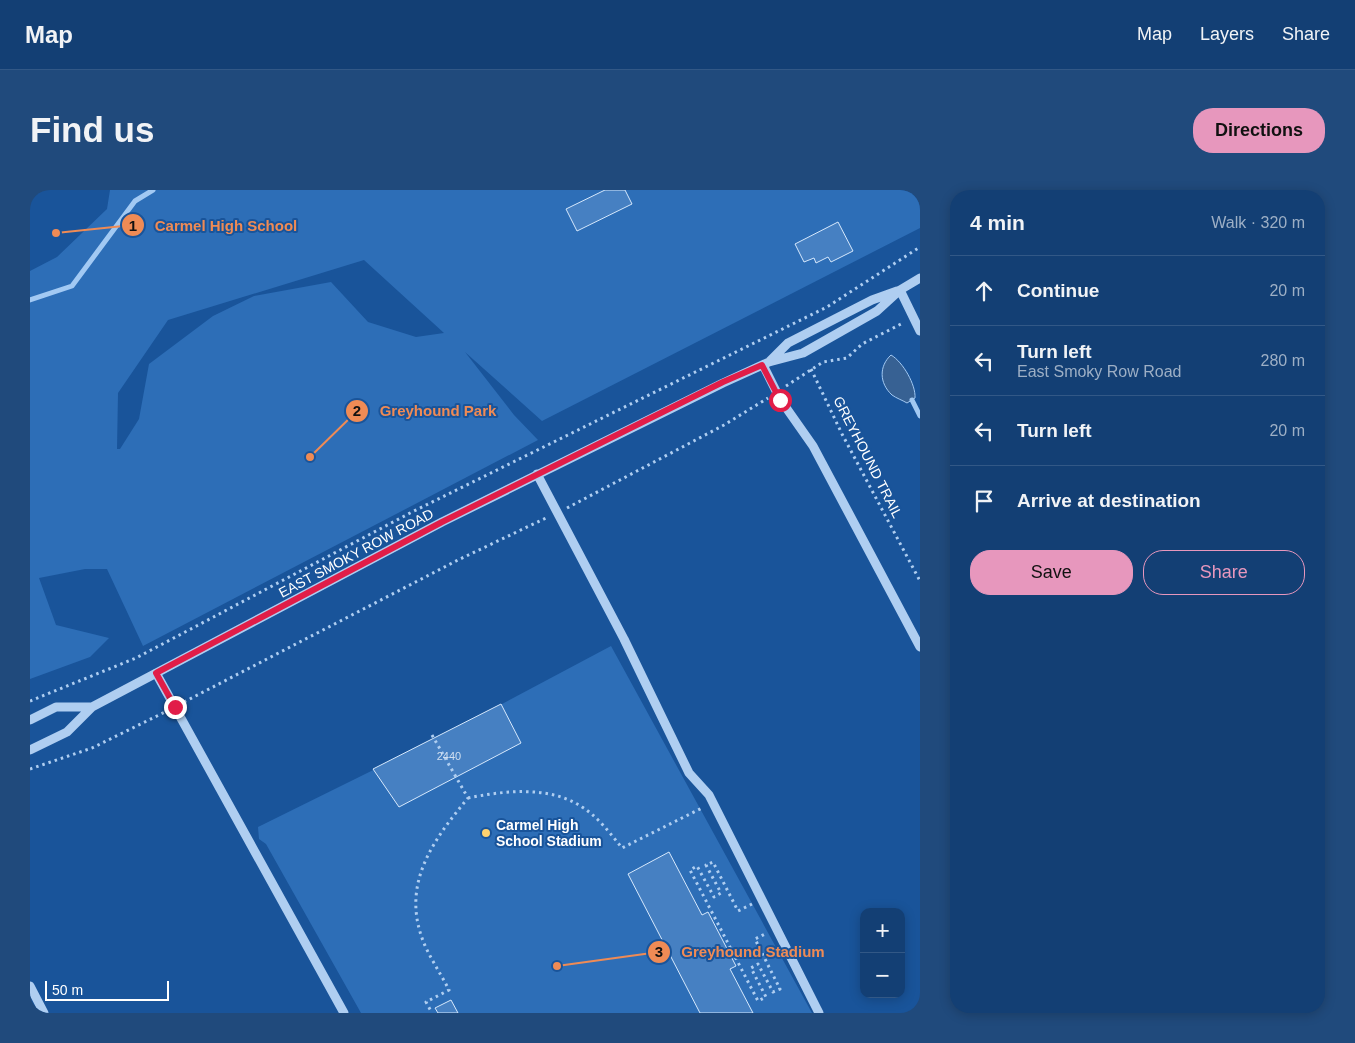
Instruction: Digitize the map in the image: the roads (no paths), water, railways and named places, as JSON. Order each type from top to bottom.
[{"type":"street","name":"EAST SMOKY ROW ROAD","points":[[766,364],[788,342],[872,300],[900,290],[920,278]]},
{"type":"street","name":"EAST SMOKY ROW ROAD","points":[[30,750],[67,732],[92,707],[537,474],[723,382],[766,364],[795,356],[811,348],[877,312],[900,290]]},
{"type":"street","points":[[900,290],[920,331]]},
{"type":"street","points":[[766,364],[780,400],[813,446],[920,647]]},
{"type":"street","points":[[537,474],[624,639],[689,773],[709,795],[819,1013]]},
{"type":"street","points":[[156,673],[344,1013]]},
{"type":"street","name":"EAST SMOKY ROW ROAD","points":[[30,720],[56,707],[92,707]]},
{"type":"street","points":[[30,986],[44,1013]]},
{"type":"waterway","points":[[30,300],[72,286],[135,201],[153,190]]},
{"type":"waterway","points":[[912,400],[920,416]]},
{"type":"place","name":"Carmel High School","points":[[56,233]]},
{"type":"place","name":"Greyhound Park","points":[[310,457]]},
{"type":"place","name":"Carmel High School Stadium","points":[[486,833]]},
{"type":"place","name":"Greyhound Stadium","points":[[557,966]]}]
